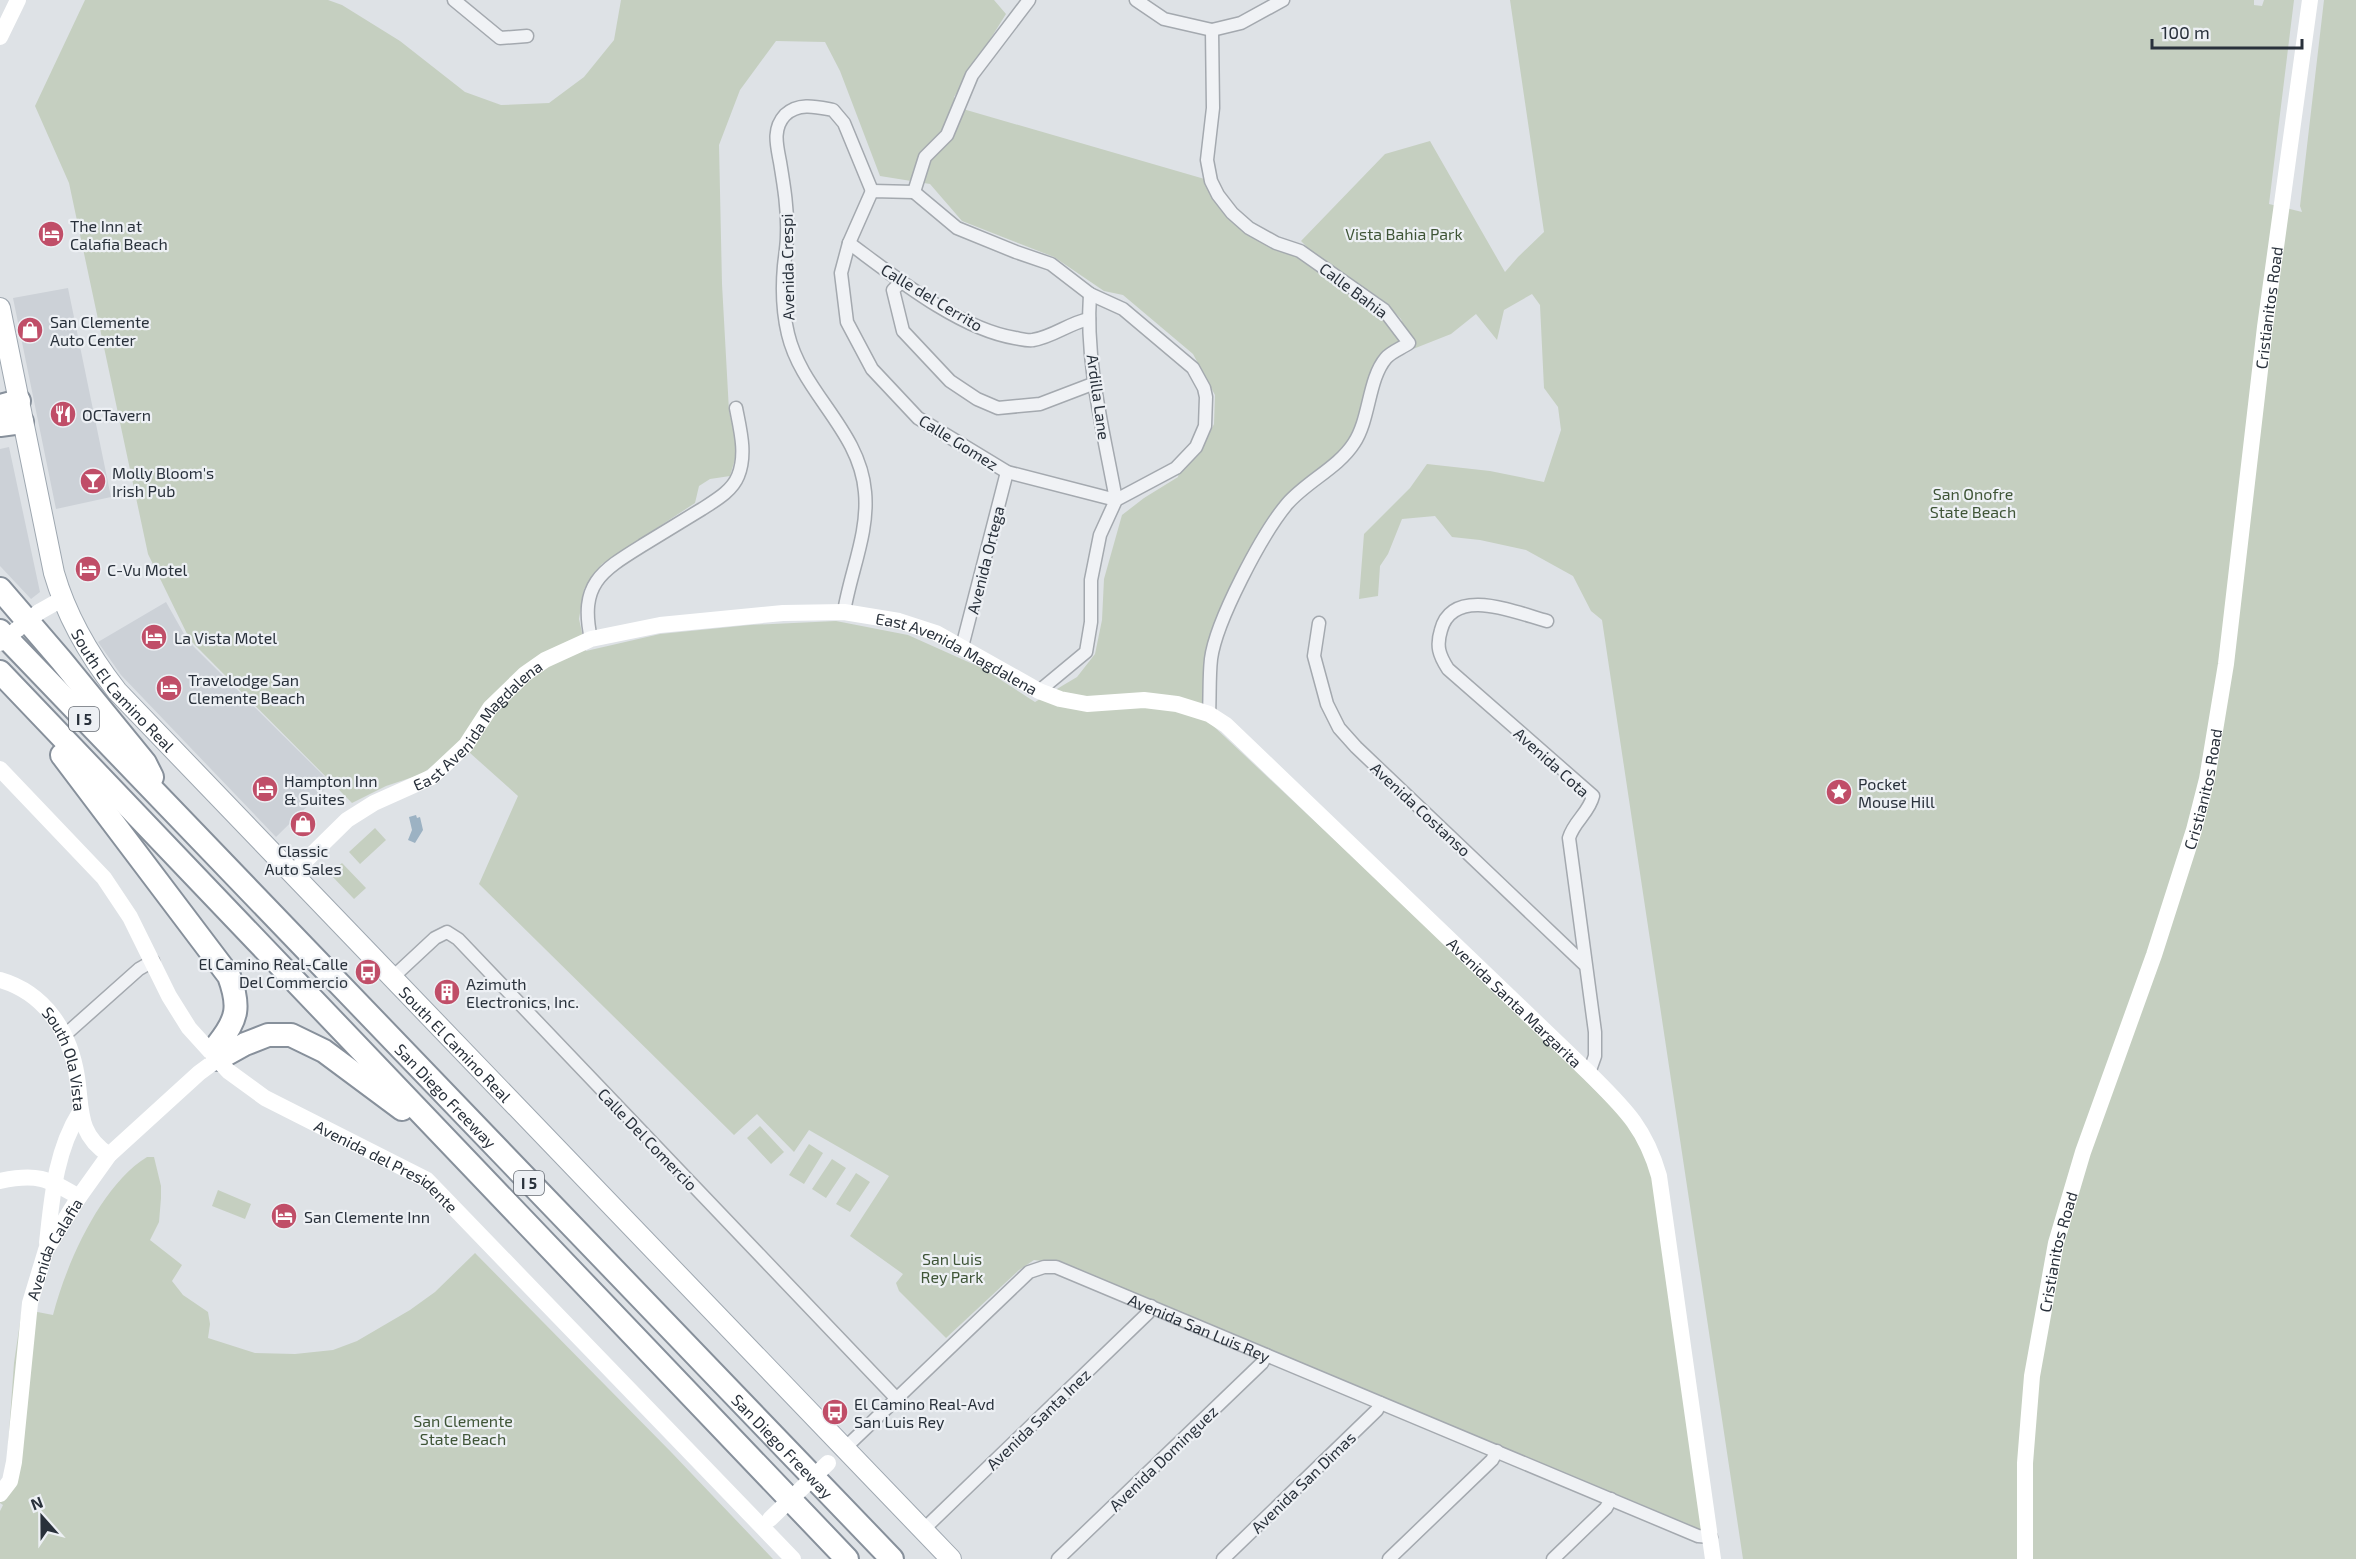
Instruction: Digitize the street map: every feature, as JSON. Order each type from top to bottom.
[{"type":"highway","points":[[0,425],[14,410]]},
{"type":"highway","points":[[0,590],[145,763],[167,807]]},
{"type":"highway","name":"San Diego Freeway","points":[[0,631],[891,1559]]},
{"type":"highway","points":[[0,672],[229,976],[236,994],[236,1008],[230,1029],[218,1044],[218,1059],[245,1044],[268,1035],[291,1035],[324,1051],[451,1146]]},
{"type":"highway","name":"San Diego Freeway","points":[[0,672],[847,1559]]},
{"type":"main road","name":"South El Camino Real","points":[[0,308],[14,410],[62,599],[86,647],[117,691],[951,1559]]},
{"type":"street","points":[[0,37],[18,0]]},
{"type":"street","points":[[454,0],[500,38],[527,36]]},
{"type":"street","points":[[914,192],[925,157],[947,135],[972,75],[1029,0]]},
{"type":"street","points":[[1136,0],[1164,19],[1212,30],[1241,23],[1283,0]]},
{"type":"street","name":"Cristianitos Road","points":[[2025,1559],[2025,1463],[2032,1376],[2056,1243],[2083,1152],[2154,955],[2194,830],[2207,779],[2226,663],[2265,327],[2310,0]]},
{"type":"street","name":"Calle Bahia","points":[[1209,714],[1211,657],[1223,616],[1257,550],[1287,504],[1318,475],[1345,456],[1356,441],[1377,376],[1386,357],[1409,344],[1384,310],[1300,251],[1276,243],[1250,228],[1232,213],[1218,195],[1211,181],[1206,159],[1213,108],[1212,30]]},
{"type":"street","name":"Avenida Crespi","points":[[844,612],[862,541],[866,492],[858,461],[844,429],[804,372],[788,335],[783,269],[787,236],[786,194],[775,137],[785,116],[793,109],[807,106],[833,110],[844,123],[872,191]]},
{"type":"street","points":[[872,191],[914,192],[957,228],[1051,264],[1090,294],[1123,309],[1187,363],[1198,376],[1206,397],[1205,426],[1196,447],[1176,468],[1116,500]]},
{"type":"street","name":"Calle Gomez","points":[[872,191],[849,243],[841,273],[847,322],[872,369],[918,418],[1007,472],[1116,500]]},
{"type":"street","name":"Calle del Cerrito","points":[[849,243],[902,282],[973,326],[1001,336],[1032,341],[1058,332],[1074,322],[1089,319]]},
{"type":"street","points":[[902,282],[893,290],[903,331],[950,381],[977,399],[998,408],[1040,404],[1095,383]]},
{"type":"street","name":"Ardilla Lane","points":[[1090,294],[1089,319],[1095,383],[1116,500]]},
{"type":"street","points":[[591,639],[589,596],[602,573],[618,559],[717,500],[734,485],[742,462],[736,408]]},
{"type":"street","name":"Avenida Ortega","points":[[962,647],[1007,472]]},
{"type":"street","name":"East Avenida Magdalena","points":[[293,873],[347,820],[374,803],[432,777],[466,745],[490,708],[525,674],[545,660],[591,639],[660,625],[783,613],[844,612],[899,621],[936,633],[1039,691],[1086,652],[1091,622],[1091,580],[1095,557],[1100,535],[1116,500]]},
{"type":"street","points":[[0,643],[39,612],[62,599]]},
{"type":"street","name":"Avenida Cota","points":[[1547,621],[1478,603],[1461,606],[1449,615],[1442,626],[1438,641],[1439,655],[1448,669],[1593,796],[1591,806],[1573,826],[1569,838],[1584,964],[1595,1032],[1595,1056],[1589,1073]]},
{"type":"street","name":"Avenida Costanso","points":[[1319,623],[1314,656],[1327,704],[1339,728],[1356,747],[1584,964]]},
{"type":"street","name":"Avenida Santa Margarita","points":[[1039,691],[1060,699],[1087,704],[1143,700],[1177,704],[1209,714],[1226,725],[1628,1112],[1652,1151],[1659,1176],[1713,1559]]},
{"type":"street","name":"Avenida del Presidente","points":[[0,769],[104,878],[130,918],[169,996],[189,1029],[228,1071],[265,1098],[427,1180],[766,1524],[793,1559]]},
{"type":"street","name":"Calle Del Comercio","points":[[392,978],[435,938],[447,933],[458,939],[897,1399]]},
{"type":"street","points":[[66,1034],[139,969],[153,961]]},
{"type":"street","name":"South Ola Vista","points":[[0,980],[26,991],[43,1005],[66,1034],[77,1075],[80,1112],[87,1134],[94,1145],[109,1155]]},
{"type":"street","name":"Avenida Calafia","points":[[0,1494],[10,1481],[14,1462],[30,1304],[46,1250],[109,1155],[199,1073],[218,1059]]},
{"type":"street","points":[[46,1250],[54,1182],[72,1124],[80,1112]]},
{"type":"street","points":[[0,1181],[26,1176],[54,1182],[79,1197]]},
{"type":"street","name":"Avenida San Luis Rey","points":[[766,1524],[1029,1272],[1044,1267],[1056,1267],[1698,1536],[1711,1537]]},
{"type":"street","name":"Avenida Santa Inez","points":[[923,1530],[1148,1313],[1151,1306]]},
{"type":"street","name":"Avenida Dominguez","points":[[1058,1559],[1262,1363],[1266,1355]]},
{"type":"street","name":"Avenida San Dimas","points":[[1223,1559],[1377,1410],[1380,1403]]},
{"type":"street","points":[[1389,1559],[1492,1460],[1497,1451]]},
{"type":"street","points":[[1553,1559],[1606,1508],[1611,1498]]},
{"type":"shaded area","points":[[68,288],[111,497],[56,509],[13,298]]},
{"type":"shaded area","points":[[9,447],[40,592],[31,599],[0,566],[0,449]]},
{"type":"shaded area","points":[[166,602],[188,641],[331,783],[276,837],[121,675],[98,642]]},
{"type":"green space","name":"San Luis Rey Park","points":[[85,0],[328,0],[342,5],[400,41],[465,92],[501,105],[549,103],[584,77],[614,40],[621,0],[994,0],[1006,14],[954,97],[963,109],[1208,180],[1222,209],[1254,238],[1295,254],[1362,299],[1383,318],[1401,343],[1381,356],[1355,432],[1338,454],[1287,495],[1232,587],[1205,650],[1208,721],[1490,986],[1632,1127],[1651,1168],[1704,1534],[1058,1263],[1034,1260],[1019,1270],[946,1338],[899,1291],[896,1283],[903,1274],[850,1236],[889,1176],[809,1130],[794,1152],[757,1114],[734,1135],[479,884],[518,796],[460,744],[422,774],[386,786],[352,803],[190,640],[148,554],[69,183],[35,106]],"holes":[[[776,41],[825,42],[840,71],[880,176],[930,184],[962,221],[1054,257],[1104,291],[1123,295],[1193,354],[1215,395],[1214,424],[1203,447],[1193,460],[1179,471],[1178,477],[1122,515],[1104,579],[1102,620],[1095,654],[1077,677],[1035,702],[984,669],[908,635],[836,621],[750,625],[660,634],[586,651],[579,619],[584,589],[602,564],[695,503],[699,486],[710,479],[730,476],[738,449],[729,411],[722,284],[719,145],[740,90]]]},
{"type":"green space","name":"San Onofre State Beach","points":[[1510,0],[2254,0],[2254,5],[2262,6],[2264,0],[2294,0],[2269,204],[2302,212],[2300,206],[2324,0],[2356,0],[2356,1559],[1743,1559],[1602,620],[1591,611],[1573,576],[1526,550],[1480,540],[1452,537],[1435,516],[1402,519],[1388,554],[1380,566],[1378,596],[1359,599],[1364,534],[1410,488],[1427,464],[1490,471],[1544,482],[1561,430],[1558,407],[1544,388],[1540,305],[1532,294],[1504,310],[1497,340],[1476,314],[1451,334],[1413,349],[1401,319],[1380,298],[1319,259],[1301,241],[1385,154],[1430,141],[1505,272],[1544,232]]},
{"type":"green space","points":[[375,828],[386,840],[360,864],[349,852]]},
{"type":"green space","points":[[342,863],[366,888],[354,899],[330,874]]},
{"type":"green space","points":[[760,1126],[784,1152],[771,1164],[747,1138]]},
{"type":"green space","points":[[809,1144],[823,1153],[804,1184],[789,1175]]},
{"type":"green space","name":"San Clemente State Beach","points":[[147,1157],[154,1157],[161,1186],[159,1222],[150,1240],[182,1265],[172,1281],[183,1295],[208,1312],[210,1324],[208,1338],[255,1353],[295,1354],[333,1350],[357,1341],[410,1310],[435,1292],[475,1253],[773,1559],[0,1559],[0,1511],[3,1505],[0,1503],[0,1493],[5,1488],[14,1363],[22,1309],[53,1315],[76,1250],[100,1206],[130,1170]]},
{"type":"green space","points":[[832,1159],[846,1168],[826,1198],[812,1189]]},
{"type":"green space","points":[[856,1173],[870,1182],[850,1212],[836,1204]]},
{"type":"green space","points":[[218,1190],[251,1204],[245,1219],[212,1206]]},
{"type":"water","points":[[416,815],[417,818],[420,817],[423,830],[415,843],[408,840],[412,830],[409,817]]},
{"type":"place","name":"The Inn at Calafia Beach","points":[[51,234]]},
{"type":"place","name":"San Clemente Auto Center","points":[[30,330]]},
{"type":"place","name":"OCTavern","points":[[63,414]]},
{"type":"place","name":"Molly Bloom's Irish Pub","points":[[93,481]]},
{"type":"place","name":"C-Vu Motel","points":[[88,569]]},
{"type":"place","name":"La Vista Motel","points":[[154,637]]},
{"type":"place","name":"Travelodge San Clemente Beach","points":[[169,688]]},
{"type":"place","name":"Hampton Inn & Suites","points":[[265,789]]},
{"type":"place","name":"Pocket Mouse Hill","points":[[1839,792]]},
{"type":"place","name":"Classic Auto Sales","points":[[303,824]]},
{"type":"place","name":"El Camino Real-Calle Del Commercio","points":[[368,972]]},
{"type":"place","name":"Azimuth Electronics, Inc.","points":[[447,992]]},
{"type":"place","name":"San Clemente Inn","points":[[284,1216]]},
{"type":"place","name":"El Camino Real-Avd San Luis Rey","points":[[835,1412]]},
{"type":"park label","name":"Vista Bahia Park","points":[[1404,233]]}]
